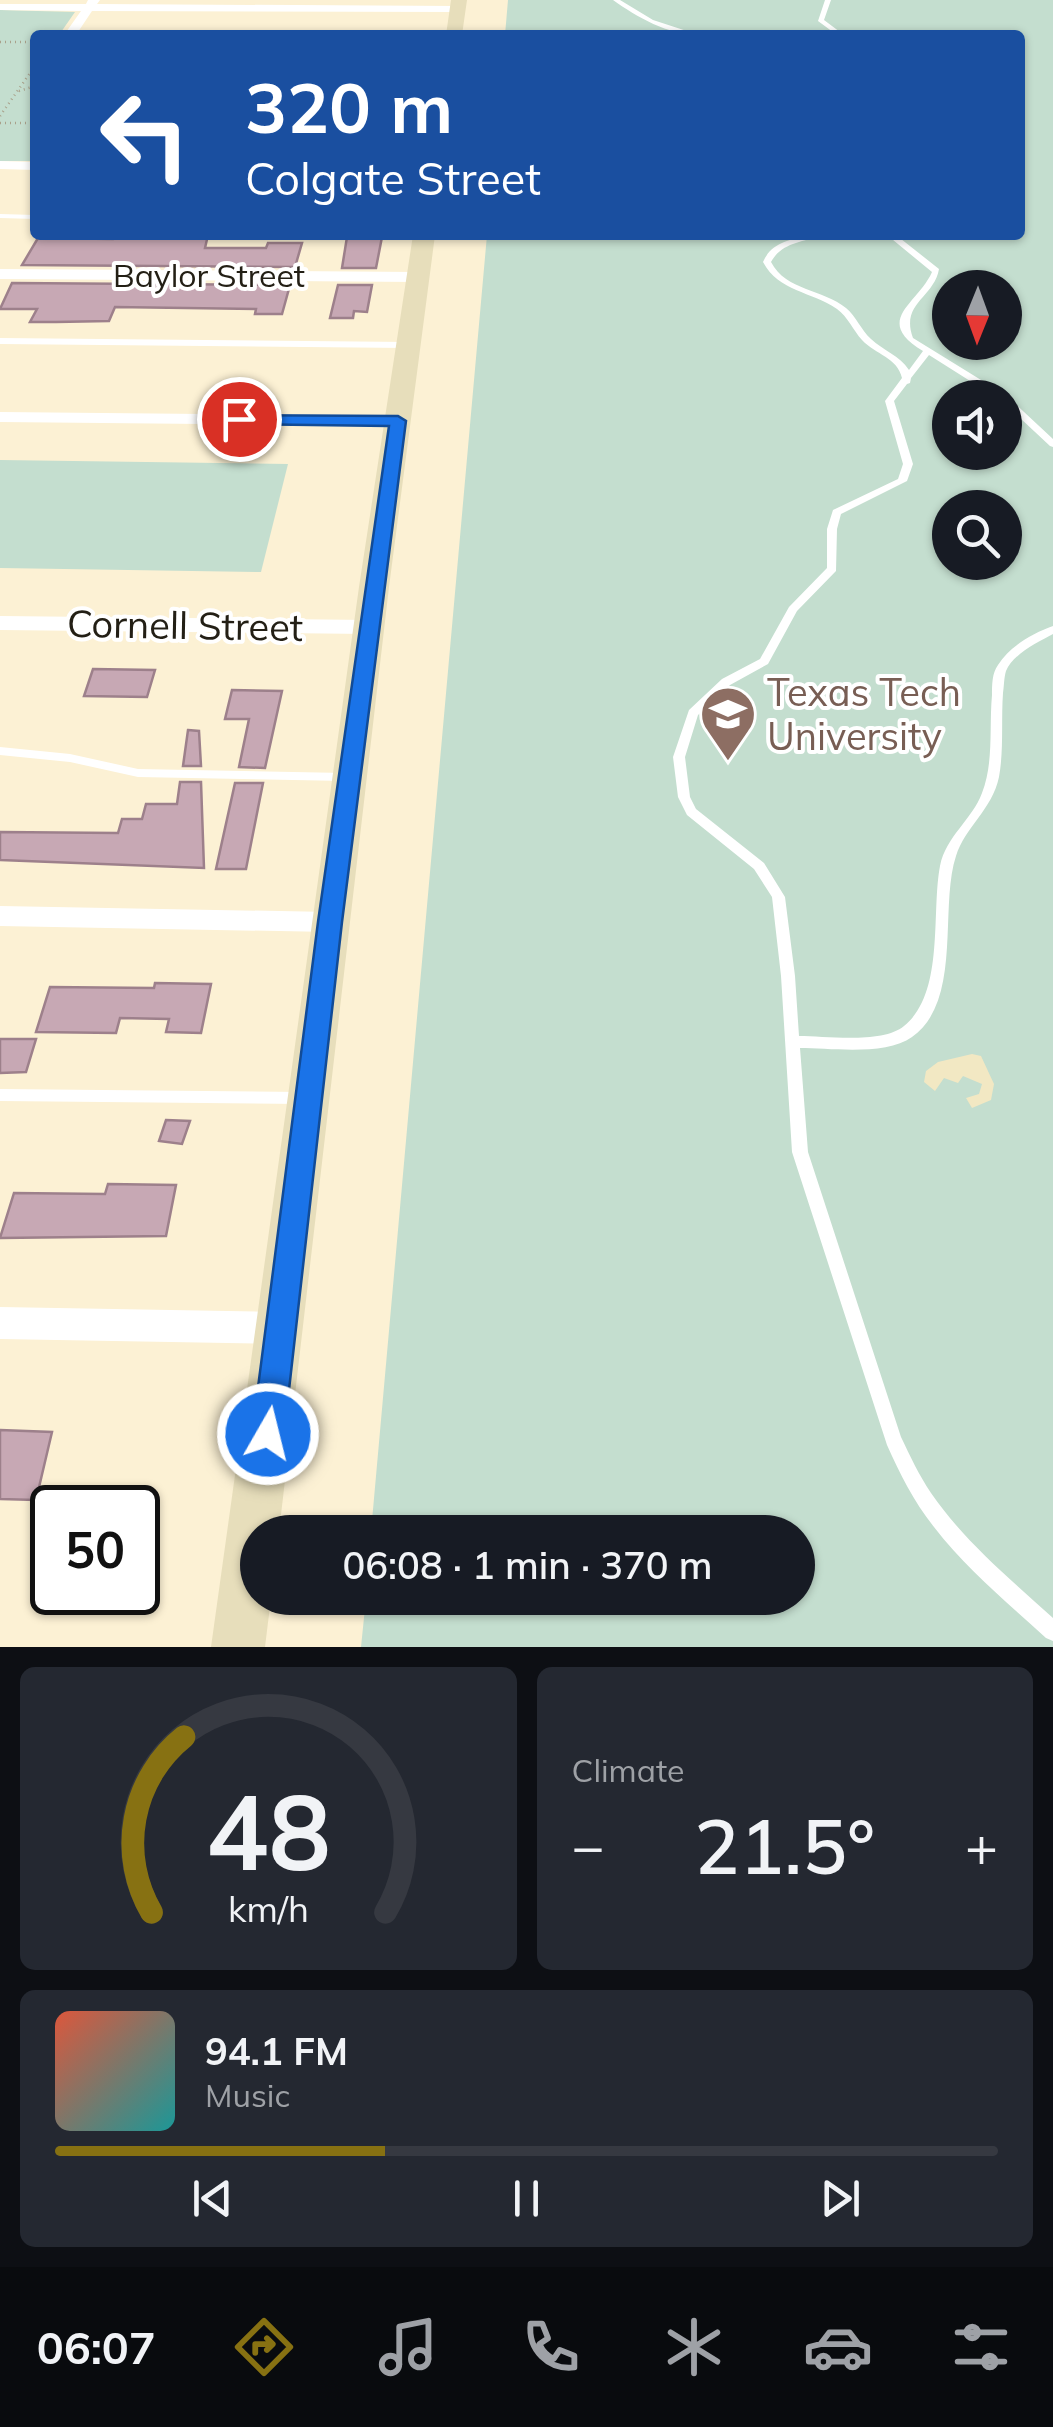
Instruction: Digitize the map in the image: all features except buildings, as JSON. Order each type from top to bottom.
[{"type":"main road","points":[[455,30],[458,5]]},
{"type":"main road","points":[[238,1647],[282,1328],[330,922],[423,240]]},
{"type":"street","points":[[73,30],[91,4]]},
{"type":"street","points":[[0,7],[458,5]]},
{"type":"street","points":[[0,165],[30,166]]},
{"type":"street","name":"Baylor Street","points":[[0,274],[418,277]]},
{"type":"street","points":[[0,416],[398,421]]},
{"type":"street","name":"Cornell Street","points":[[0,623],[370,627]]},
{"type":"street","points":[[0,916],[330,922]]},
{"type":"street","points":[[0,1322],[282,1328]]},
{"type":"lane","points":[[616,0],[651,21],[680,30]]},
{"type":"lane","points":[[828,0],[821,20],[834,30]]},
{"type":"lane","points":[[0,216],[30,217]]},
{"type":"lane","points":[[801,240],[776,248],[767,262],[769,269],[782,280],[846,312],[868,341],[903,367],[907,381]]},
{"type":"lane","points":[[896,240],[936,271],[932,282],[903,316],[902,324],[910,339],[974,380]]},
{"type":"lane","points":[[0,341],[408,344]]},
{"type":"lane","points":[[927,352],[888,400],[908,464],[902,481],[838,512],[832,529],[832,569],[794,609],[764,661],[726,682],[693,713],[682,739],[682,784],[691,812],[699,822],[760,866],[778,897],[800,1152],[893,1439],[911,1482],[936,1519],[967,1552],[1053,1631]]},
{"type":"lane","points":[[1022,415],[1053,444]]},
{"type":"lane","points":[[793,1042],[886,1040],[907,1033],[920,1019],[944,941],[947,863],[989,790],[1001,668],[1023,645],[1053,629]]},
{"type":"lane","points":[[0,751],[70,758],[138,773],[350,777]]},
{"type":"lane","points":[[0,1095],[309,1098]]},
{"type":"path","points":[[0,42],[30,42]]},
{"type":"path","points":[[0,116],[30,73]]},
{"type":"path","points":[[17,92],[30,88]]},
{"type":"path","points":[[0,123],[30,123]]},
{"type":"green space","name":"Texas Tech University","points":[[508,0],[1053,0],[1053,1647],[361,1647],[364,1615],[815,1615],[815,1515],[373,1515],[487,240],[1025,240],[1025,30],[505,30]]},
{"type":"green space","points":[[0,10],[75,12],[62,30],[30,30],[30,161],[0,161]]},
{"type":"green space","points":[[0,460],[288,464],[261,572],[0,568]]},
{"type":"sand","points":[[972,1054],[981,1056],[994,1084],[991,1100],[972,1108],[966,1098],[979,1094],[982,1084],[963,1076],[958,1083],[944,1078],[935,1091],[924,1082],[926,1071],[938,1062]]},
{"type":"place","name":"Texas Tech University","points":[[728,763]]},
{"type":"route","points":[[239,419],[398,421],[330,922],[268,1434]]}]
